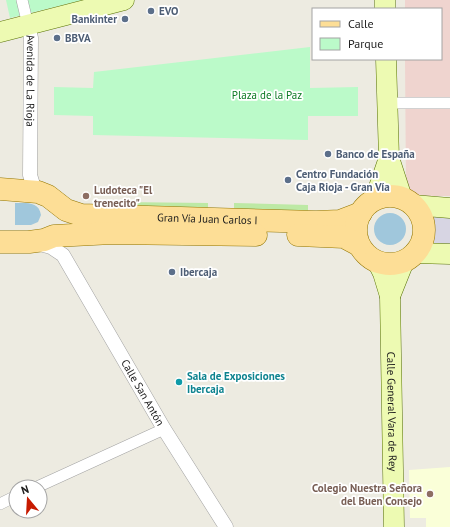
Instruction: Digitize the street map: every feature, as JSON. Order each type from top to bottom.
[{"type":"main road","points":[[0,32],[124,0]]},
{"type":"main road","points":[[386,60],[389,158],[407,202],[422,220],[424,230],[419,248],[409,257],[395,264],[377,261],[364,252],[359,245],[356,228],[368,206],[389,158]]},
{"type":"main road","name":"Gran Vía Juan Carlos I","points":[[6,189],[47,197],[66,210],[81,215],[316,222],[340,221],[368,206]]},
{"type":"main road","points":[[368,206],[393,196],[407,202],[450,208]]},
{"type":"main road","points":[[47,197],[60,214],[61,244]]},
{"type":"main road","name":"Gran Vía Juan Carlos I","points":[[0,242],[29,242],[44,240],[61,244],[112,233],[316,236],[344,238],[359,245]]},
{"type":"main road","points":[[409,257],[450,254]]},
{"type":"main road","name":"Calle General Vara de Rey","points":[[390,296],[409,257]]},
{"type":"main road","name":"Calle General Vara de Rey","points":[[377,261],[390,296],[394,527]]},
{"type":"street","name":"Avenida de La Rioja","points":[[6,189],[19,187],[28,176],[31,38],[22,0]]},
{"type":"street","points":[[387,103],[450,103]]},
{"type":"street","name":"Avenida de La Rioja","points":[[29,163],[30,179],[34,188],[47,197]]},
{"type":"street","name":"Calle San Antón","points":[[61,244],[164,429],[226,527]]},
{"type":"street","points":[[48,482],[164,429]]},
{"type":"shaded area","points":[[405,0],[450,0],[450,196],[415,196],[406,187],[405,60],[442,60],[442,8],[405,8]]},
{"type":"shaded area","points":[[432,216],[450,216],[450,245],[430,244]]},
{"type":"shaded area","name":"Colegio Nuestra Señora del Buen Consejo","points":[[450,467],[450,527],[426,527],[426,518],[410,518],[409,470]]},
{"type":"green space","points":[[6,0],[83,0],[10,18]]},
{"type":"green space","name":"Plaza de la Paz","points":[[310,47],[310,88],[358,87],[358,116],[308,116],[308,140],[93,135],[93,116],[54,115],[54,87],[93,88],[94,72]]},
{"type":"green space","points":[[120,202],[208,203],[208,210],[120,210]]},
{"type":"green space","points":[[234,203],[308,205],[308,213],[234,211]]},
{"type":"water","points":[[15,203],[31,204],[38,207],[41,215],[38,222],[31,225],[15,225]]},
{"type":"water","points":[[387,213],[393,213],[403,220],[406,229],[405,235],[399,242],[393,245],[387,245],[377,238],[374,232],[374,226],[381,216]]},
{"type":"place","name":"EVO","points":[[151,11]]},
{"type":"place","name":"Bankinter","points":[[125,19]]},
{"type":"place","name":"BBVA","points":[[57,38]]},
{"type":"place","name":"Banco de España","points":[[328,154]]},
{"type":"place","name":"Centro Fundación Caja Rioja - Gran Vía","points":[[288,180]]},
{"type":"place","name":"Ludoteca \"El trenecito\"","points":[[86,196]]},
{"type":"place","name":"Ibercaja","points":[[172,272]]},
{"type":"place","name":"Sala de Exposiciones Ibercaja","points":[[179,382]]},
{"type":"place","name":"Colegio Nuestra Señora del Buen Consejo","points":[[430,494]]}]
